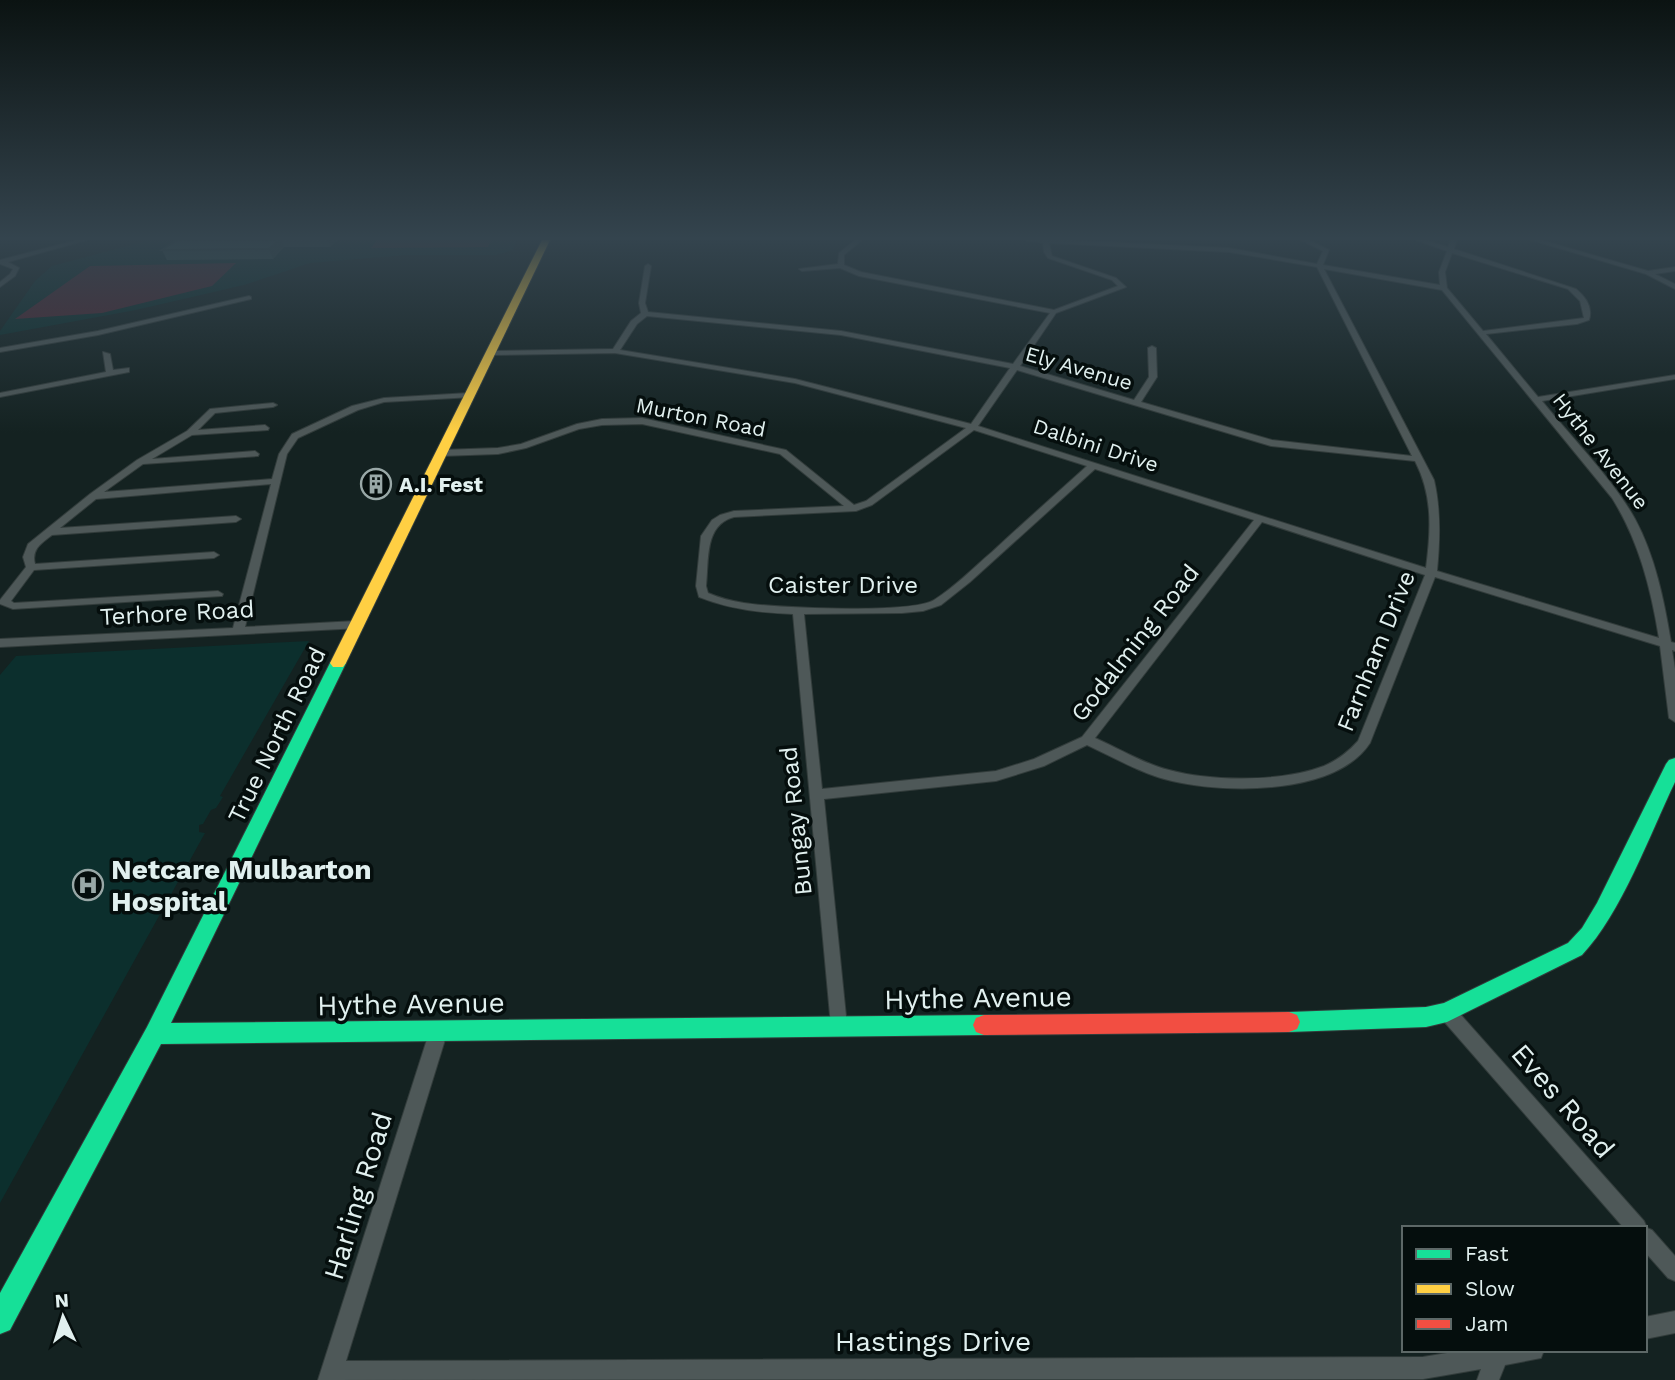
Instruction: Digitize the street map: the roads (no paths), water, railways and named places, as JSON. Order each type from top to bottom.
[{"type":"main road","name":"True North Road","points":[[0,1320],[155,1034],[515,304]]},
{"type":"main road","name":"Hythe Avenue","points":[[155,1034],[1390,1020],[1426,1017],[1447,1012],[1567,953],[1589,934],[1675,764]]},
{"type":"street","points":[[0,350],[110,330],[221,304]]},
{"type":"street","points":[[615,351],[634,323],[645,314],[642,304]]},
{"type":"street","points":[[1015,304],[1054,312],[1076,304]]},
{"type":"street","name":"Farnham Drive","points":[[1087,740],[1168,775],[1201,781],[1282,779],[1340,766],[1351,759],[1364,743],[1431,573],[1435,500],[1429,480],[1338,304]]},
{"type":"street","name":"Hythe Avenue","points":[[1457,304],[1633,522],[1671,646],[1675,718]]},
{"type":"street","points":[[1480,333],[1577,322],[1587,319],[1584,304]]},
{"type":"street","points":[[853,509],[880,497],[973,427],[1054,312]]},
{"type":"street","name":"Ely Avenue","points":[[645,314],[819,330],[1015,367],[1271,443],[1417,459]]},
{"type":"street","points":[[1136,403],[1153,377],[1152,348]]},
{"type":"street","name":"Dalbini Drive","points":[[491,353],[615,351],[794,380],[973,427],[1431,573],[1671,646]]},
{"type":"street","points":[[106,354],[110,373]]},
{"type":"street","points":[[0,395],[126,370]]},
{"type":"street","points":[[1535,400],[1675,377]]},
{"type":"street","points":[[238,631],[288,443],[309,428],[384,400],[469,395]]},
{"type":"street","points":[[31,567],[28,557],[33,546],[48,532],[140,462],[190,433],[209,413],[219,408],[273,405]]},
{"type":"street","name":"Murton Road","points":[[441,453],[498,451],[523,446],[577,427],[613,421],[642,421],[783,452],[853,509]]},
{"type":"street","points":[[190,433],[265,428]]},
{"type":"street","points":[[140,462],[255,454]]},
{"type":"street","name":"Caister Drive","points":[[853,509],[734,514],[723,517],[715,522],[706,536],[701,586],[703,595],[737,605],[798,611],[923,608],[937,603],[967,580],[1094,465]]},
{"type":"street","points":[[93,496],[277,481]]},
{"type":"street","name":"Godalming Road","points":[[816,795],[996,776],[1039,763],[1087,740],[1260,518]]},
{"type":"street","points":[[48,532],[236,519]]},
{"type":"street","points":[[214,555],[31,567],[4,602],[6,605],[218,594]]},
{"type":"street","name":"Bungay Road","points":[[798,611],[839,1026]]},
{"type":"street","name":"Terhore Road","points":[[0,643],[356,625]]},
{"type":"street","name":"Eves Road","points":[[1447,1012],[1635,1226]]},
{"type":"street","name":"Harling Road","points":[[330,1376],[439,1029]]},
{"type":"street","points":[[1647,1239],[1675,1271]]},
{"type":"street","points":[[1647,1328],[1675,1322]]},
{"type":"street","name":"Hastings Drive","points":[[330,1376],[1425,1374],[1524,1352]]},
{"type":"street","points":[[1488,1380],[1497,1358]]},
{"type":"place","name":"A.I. Fest","points":[[376,484]]},
{"type":"place","name":"Netcare Mulbarton Hospital","points":[[88,885]]}]
